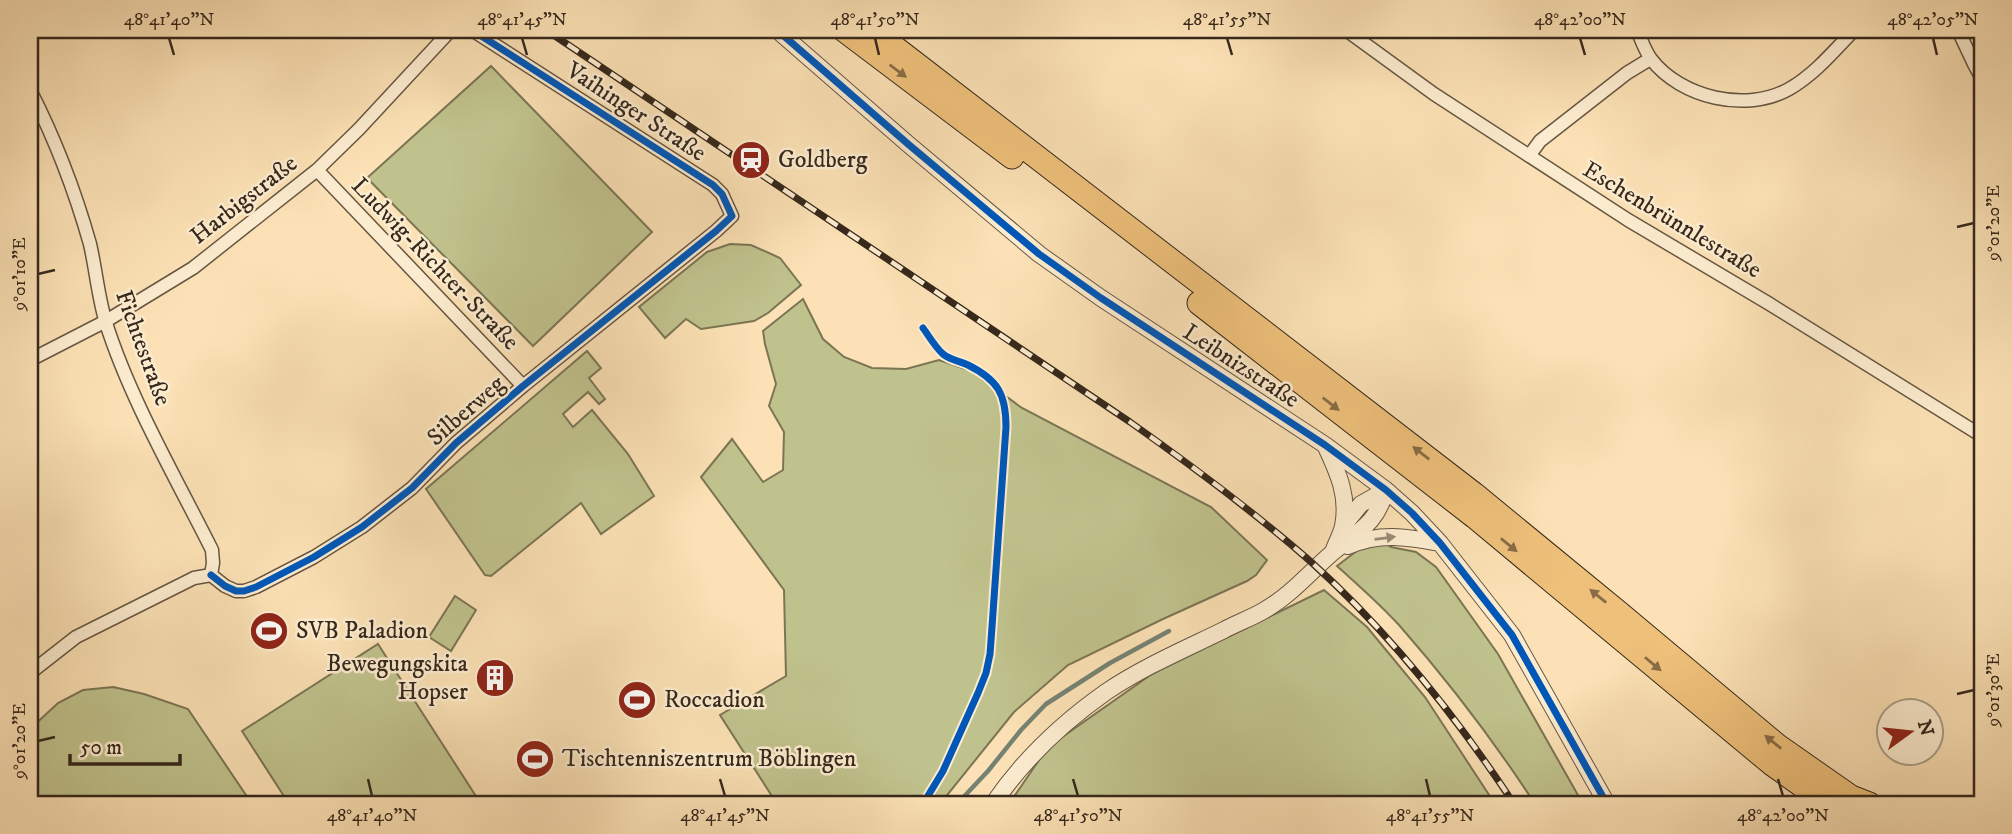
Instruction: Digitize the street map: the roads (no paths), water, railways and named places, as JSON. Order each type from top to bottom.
[{"type":"highway","points":[[844,30],[1454,500],[1772,764],[1828,804]]},
{"type":"highway","points":[[872,30],[1474,494],[1778,746],[1851,797],[1869,804]]},
{"type":"street","name":"Harbigstraße","points":[[30,360],[106,321],[193,268],[317,170],[451,30]]},
{"type":"street","name":"Vaihinger Straße","points":[[472,30],[713,185],[722,194],[732,216]]},
{"type":"street","name":"Leibnizstraße","points":[[777,30],[908,145],[1039,254],[1101,298],[1325,445],[1412,513],[1440,543],[1512,635],[1607,804]]},
{"type":"street","name":"Eschenbrünnlestraße","points":[[1346,30],[1434,94],[1628,220],[1982,436]]},
{"type":"street","points":[[1637,30],[1650,58],[1681,86],[1723,99],[1746,100],[1789,89],[1808,75],[1853,30]]},
{"type":"street","points":[[1958,30],[1982,79]]},
{"type":"street","points":[[1529,156],[1540,141],[1650,58]]},
{"type":"street","name":"Fichtestraße","points":[[30,90],[72,187],[90,246],[106,321],[119,357],[212,550],[211,575]]},
{"type":"street","name":"Ludwig-Richter-Straße","points":[[317,170],[523,386]]},
{"type":"street","name":"Silberweg","points":[[211,575],[225,586],[244,591],[256,587],[314,556],[380,514],[411,488],[456,443],[523,386],[732,216]]},
{"type":"street","points":[[1325,445],[1341,478],[1344,491],[1343,526]]},
{"type":"street","points":[[1332,553],[1343,526],[1361,504],[1385,490]]},
{"type":"street","points":[[993,804],[1009,780],[1043,744],[1098,698],[1135,674],[1262,612],[1289,595],[1375,516],[1385,490]]},
{"type":"street","points":[[1332,553],[1359,541],[1394,536],[1440,543]]},
{"type":"street","points":[[30,673],[76,638],[194,578],[211,575]]},
{"type":"waterway","points":[[957,804],[1046,704],[1110,663],[1169,631]]},
{"type":"railway","points":[[546,30],[1130,422],[1267,524],[1339,588],[1394,646],[1445,707],[1514,804]]},
{"type":"place","name":"Goldberg","points":[[751,160]]},
{"type":"place","name":"SVB Paladion","points":[[269,631]]},
{"type":"place","name":"Bewegungskita Hopser","points":[[495,678]]},
{"type":"place","name":"Roccadion","points":[[637,700]]},
{"type":"place","name":"Tischtenniszentrum Böblingen","points":[[535,759]]}]
